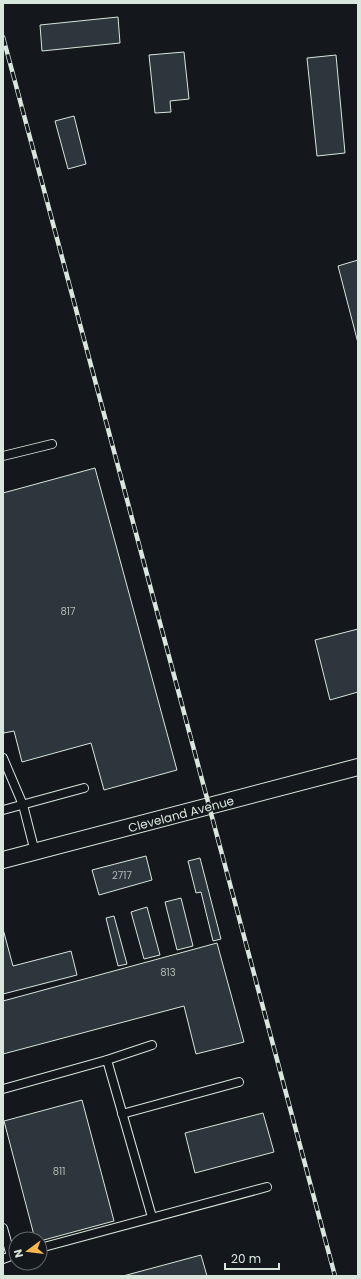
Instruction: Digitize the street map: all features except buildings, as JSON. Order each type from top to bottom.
[{"type":"street","name":"Cleveland Avenue","points":[[3,860],[358,767]]},
{"type":"lane","points":[[3,456],[52,444]]},
{"type":"lane","points":[[3,758],[23,804],[35,852]]},
{"type":"lane","points":[[3,810],[84,788]]},
{"type":"lane","points":[[3,1089],[107,1060],[152,1045]]},
{"type":"lane","points":[[107,1060],[152,1217]]},
{"type":"lane","points":[[122,1114],[239,1082]]},
{"type":"lane","points":[[48,1246],[267,1187]]},
{"type":"lane","points":[[3,1228],[8,1249]]},
{"type":"railway","points":[[3,37],[335,1276]]}]
